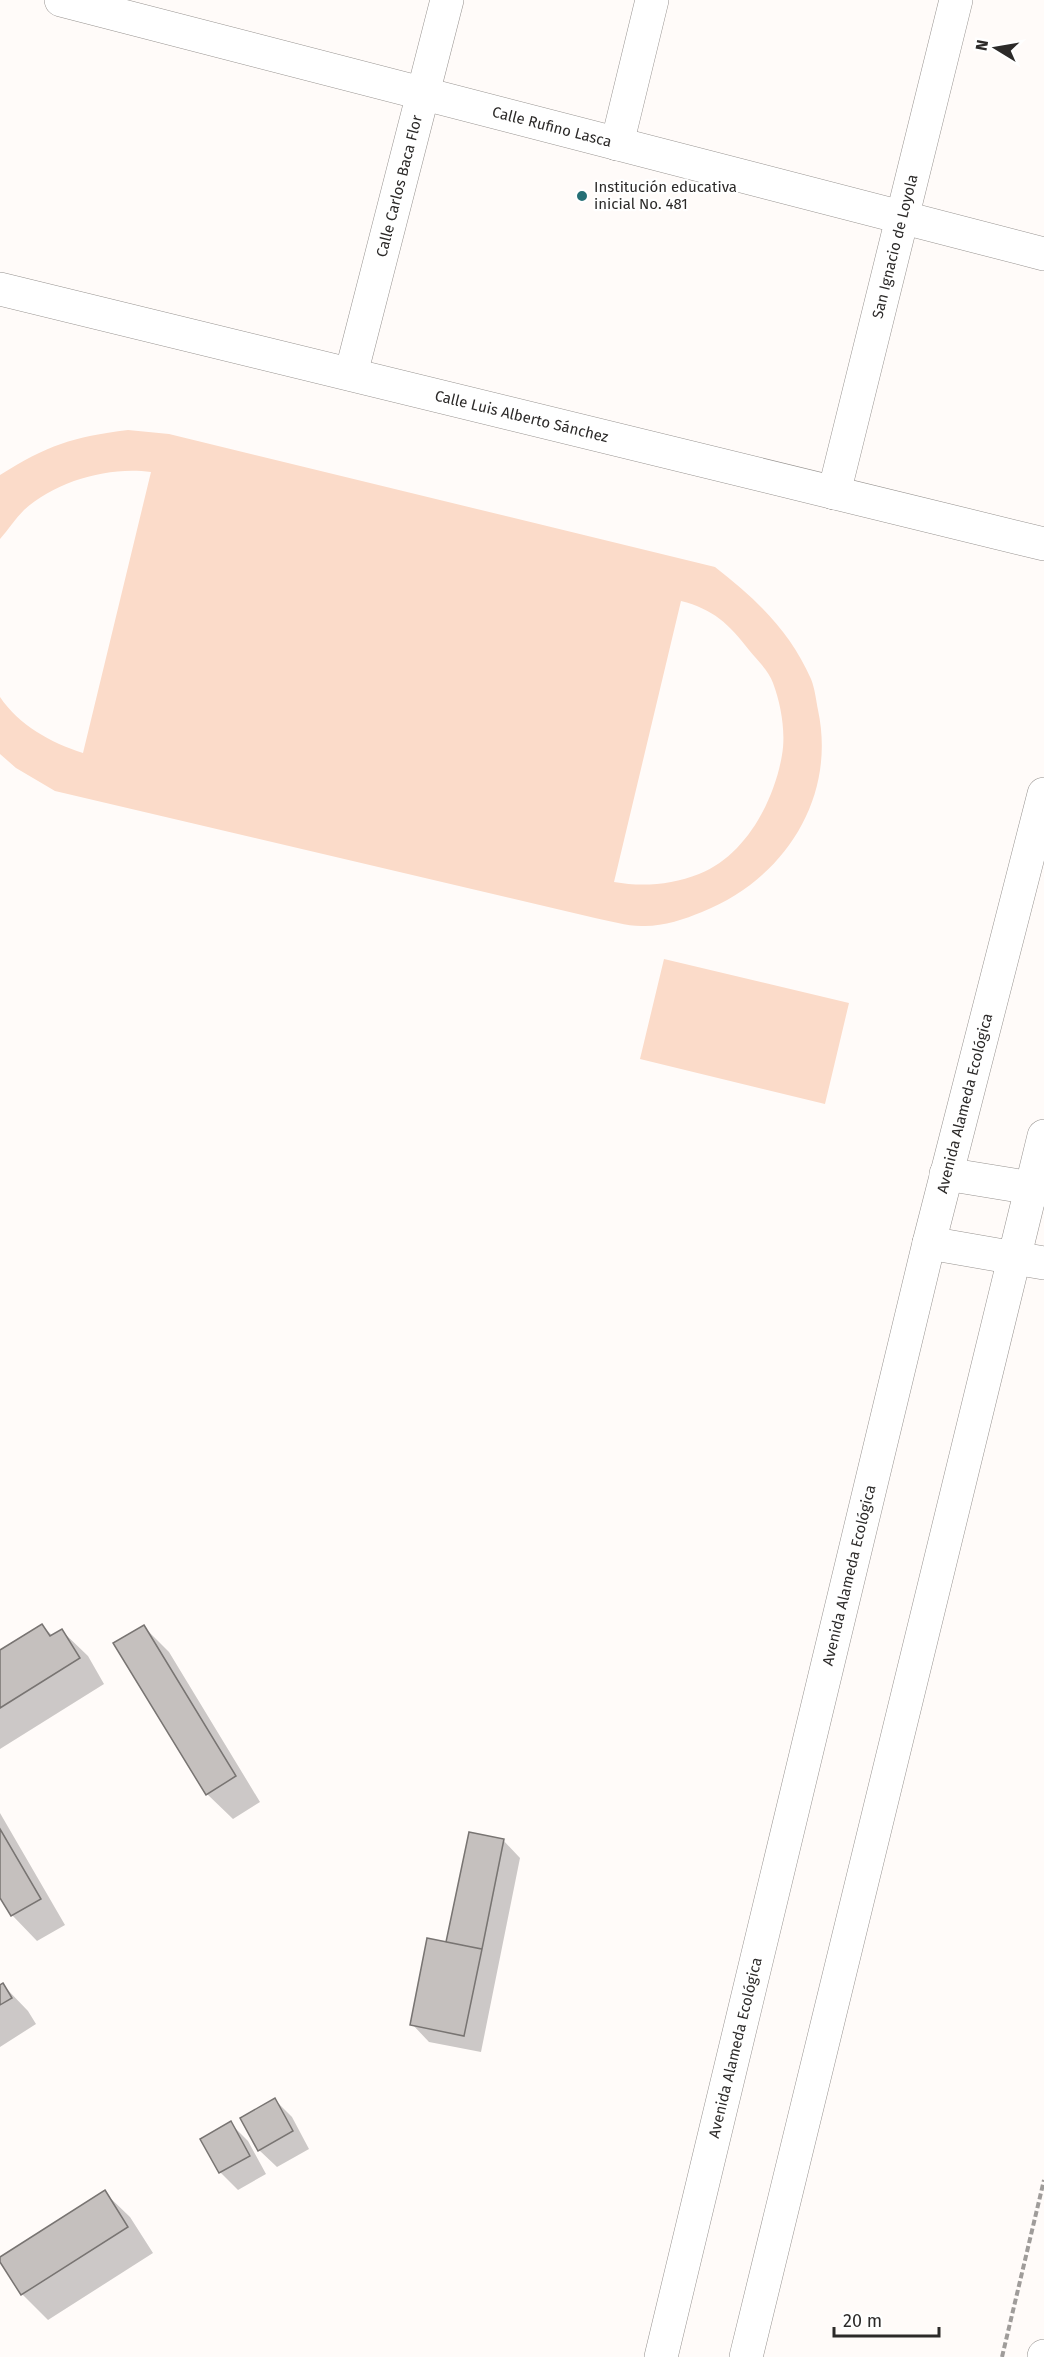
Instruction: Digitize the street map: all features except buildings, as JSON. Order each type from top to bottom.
[{"type":"street","name":"Calle Rufino Lasca","points":[[61,0],[1044,254]]},
{"type":"street","name":"Calle Carlos Baca Flor","points":[[351,374],[447,0]]},
{"type":"street","points":[[617,144],[652,0]]},
{"type":"street","name":"San Ignacio de Loyola","points":[[834,493],[956,0]]},
{"type":"street","name":"Calle Luis Alberto Sánchez","points":[[0,289],[1044,544]]},
{"type":"street","name":"Avenida Alameda Ecológica","points":[[661,2357],[929,1242],[1044,794]]},
{"type":"street","points":[[746,2357],[1029,1260],[1044,1136]]},
{"type":"street","points":[[946,1174],[1038,1189]]},
{"type":"street","points":[[929,1242],[1029,1260]]},
{"type":"path","points":[[1002,2357],[1044,2180]]},
{"type":"shaded area","points":[[128,430],[169,434],[715,567],[771,617],[803,662],[812,683],[822,743],[819,775],[811,805],[798,832],[779,857],[757,879],[731,898],[682,920],[660,925],[626,925],[55,791],[16,768],[0,754],[0,697],[16,716],[37,732],[83,753],[151,472],[118,471],[101,474],[51,491],[24,510],[0,539],[0,475],[32,456],[61,444],[76,439]],"holes":[[[681,601],[711,613],[727,625],[771,679],[778,700],[783,728],[783,746],[778,773],[755,825],[743,841],[715,866],[688,878],[667,883],[646,885],[614,882]]]},
{"type":"shaded area","points":[[664,959],[849,1003],[825,1104],[640,1059]]},
{"type":"place","name":"Institución educativa inicial No. 481","points":[[582,196]]}]
